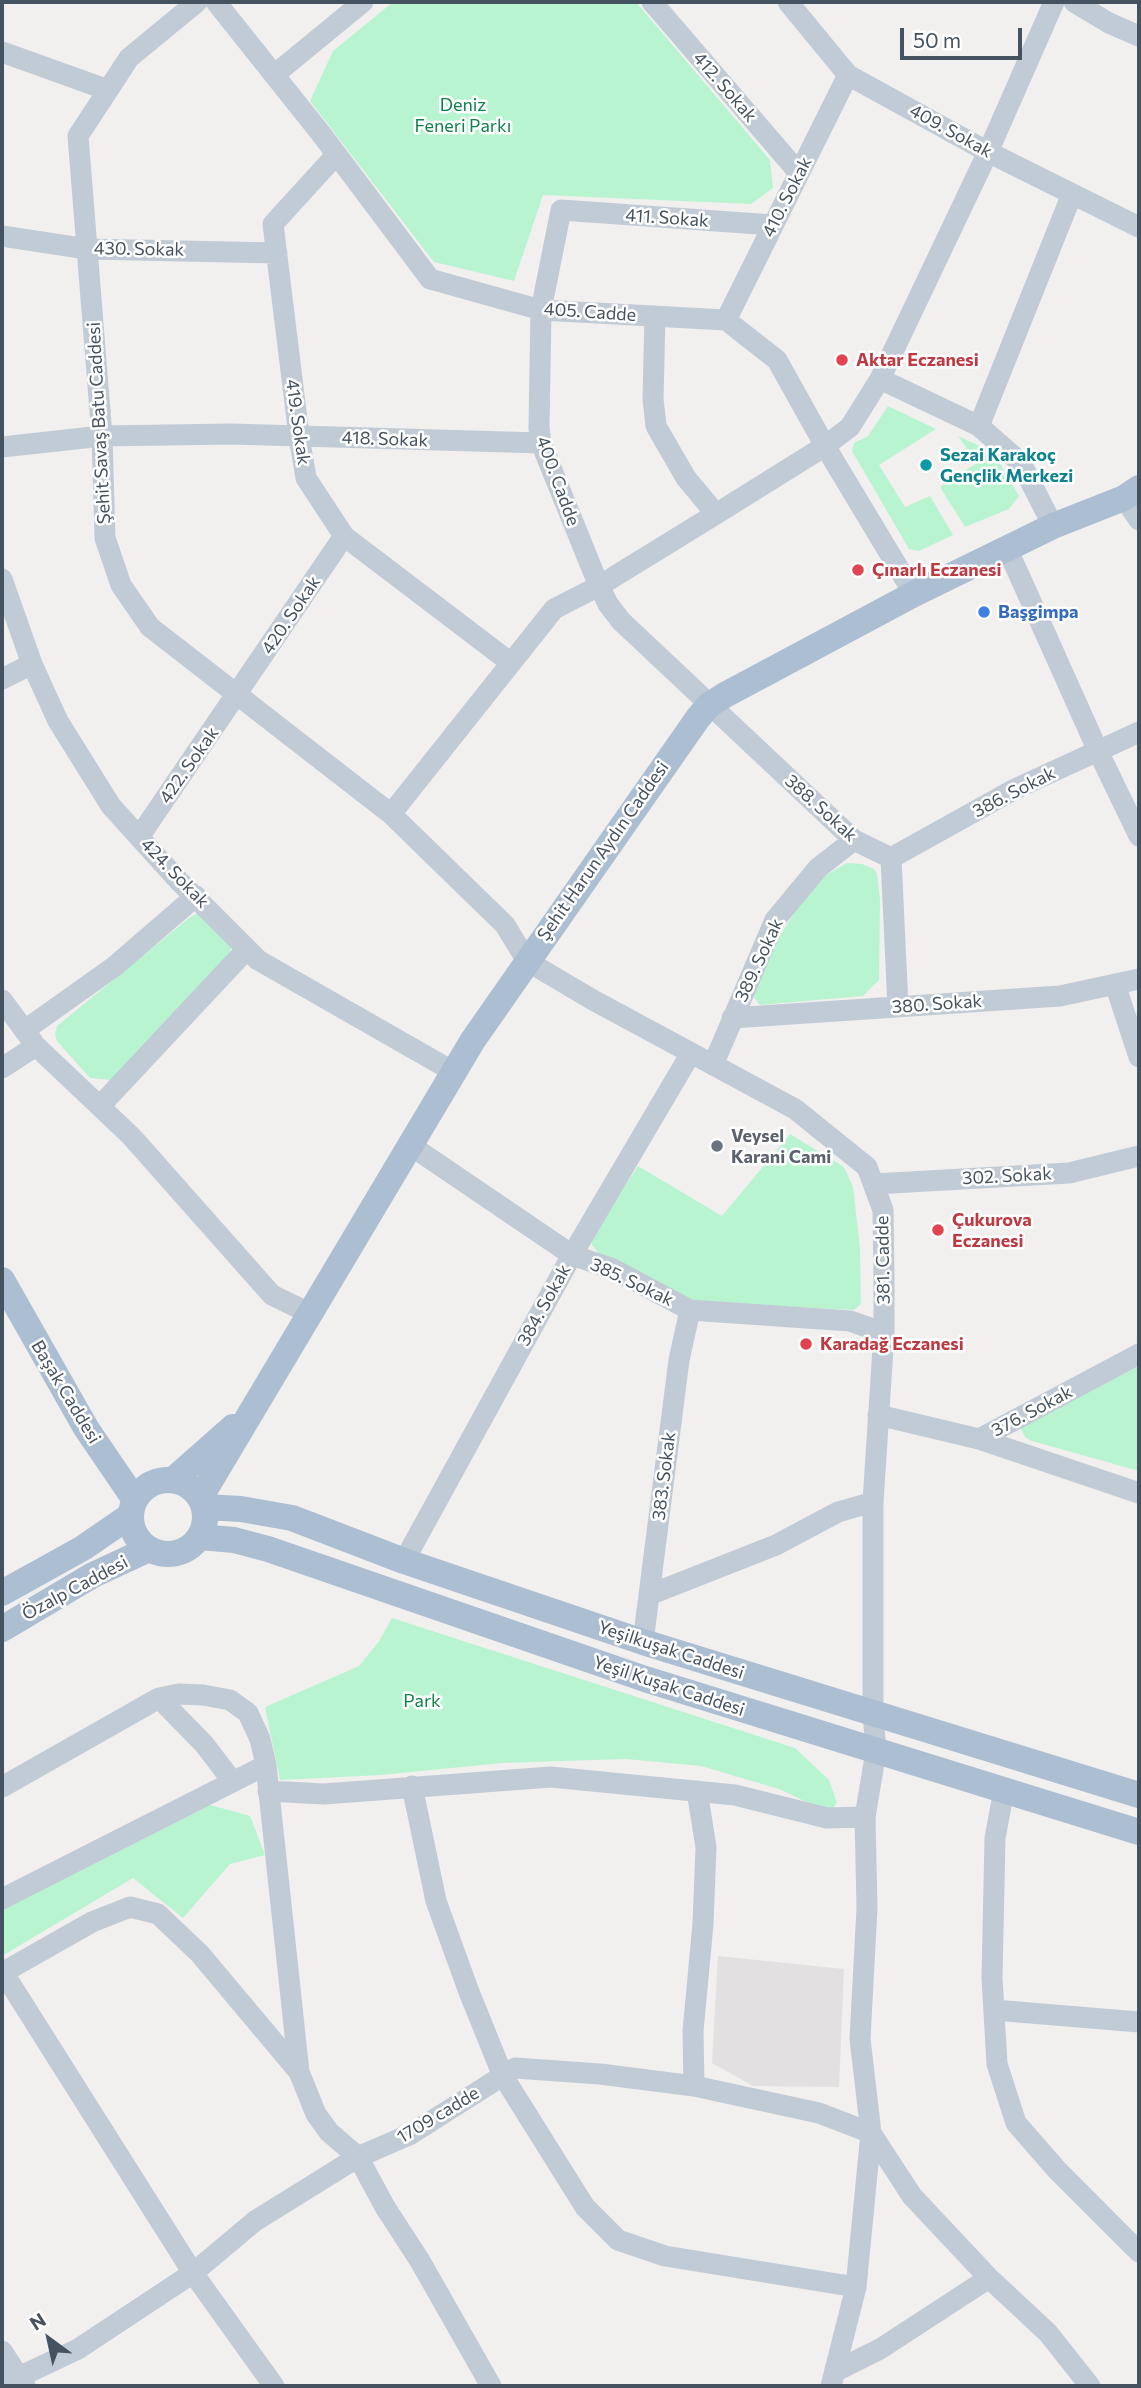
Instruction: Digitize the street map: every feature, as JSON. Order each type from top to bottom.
[{"type":"main road","name":"Şehit Harun Aydın Caddesi","points":[[202,1502],[250,1412],[454,1072],[527,961],[688,729],[709,705],[914,594],[1053,526],[1132,493]]},
{"type":"main road","name":"Başak Caddesi","points":[[2,1280],[133,1508]]},
{"type":"main road","name":"Şehit Harun Aydın Caddesi","points":[[173,1480],[250,1412]]},
{"type":"main road","points":[[173,1480],[193,1489],[202,1502],[206,1517],[200,1536],[193,1546],[172,1555],[160,1554],[142,1544],[133,1531],[133,1508],[142,1491],[151,1484],[173,1480]]},
{"type":"main road","name":"Yeşilkuşak Caddesi","points":[[202,1502],[292,1518],[404,1561],[643,1642],[1139,1794]]},
{"type":"main road","name":"Özalp Caddesi","points":[[2,1593],[83,1548],[133,1508]]},
{"type":"main road","name":"Yeşil Kuşak Caddesi","points":[[200,1536],[234,1540],[268,1549],[645,1679],[1139,1832]]},
{"type":"main road","name":"Özalp Caddesi","points":[[2,1629],[93,1575],[149,1549]]},
{"type":"street","name":"Şehit Savaş Batu Caddesi","points":[[197,2],[129,58],[78,136],[102,436],[105,538],[121,585],[150,627],[391,814],[505,925],[527,961]]},
{"type":"street","name":"405. Cadde","points":[[216,2],[337,155],[430,279],[541,310],[726,320]]},
{"type":"street","points":[[274,75],[363,2]]},
{"type":"street","name":"412. Sokak","points":[[652,2],[799,173]]},
{"type":"street","name":"409. Sokak","points":[[788,2],[848,75],[988,152],[1139,227]]},
{"type":"street","points":[[391,814],[554,609],[599,586],[825,446],[850,427],[880,379],[988,152],[1054,2]]},
{"type":"street","points":[[1074,2],[1109,23],[1139,36]]},
{"type":"street","points":[[2,52],[108,90]]},
{"type":"street","name":"410. Sokak","points":[[726,320],[848,75]]},
{"type":"street","name":"419. Sokak","points":[[337,155],[273,224],[306,478],[344,536],[511,663]]},
{"type":"street","points":[[979,426],[1072,194]]},
{"type":"street","name":"400. Cadde","points":[[561,210],[541,310],[541,443],[608,604],[621,621],[709,705]]},
{"type":"street","name":"411. Sokak","points":[[561,210],[773,225]]},
{"type":"street","name":"430. Sokak","points":[[2,236],[87,248],[276,253]]},
{"type":"street","points":[[654,316],[653,399],[656,426],[686,478],[716,514]]},
{"type":"street","points":[[726,320],[777,360],[914,594]]},
{"type":"street","points":[[880,379],[979,426],[1021,463],[1053,526]]},
{"type":"street","name":"418. Sokak","points":[[2,447],[102,436],[231,434],[541,443]]},
{"type":"street","points":[[1132,493],[1139,520]]},
{"type":"street","name":"420. Sokak","points":[[238,694],[344,536]]},
{"type":"street","points":[[1007,548],[1139,836]]},
{"type":"street","name":"424. Sokak","points":[[2,579],[32,664],[58,721],[111,806],[178,880],[258,960],[454,1072]]},
{"type":"street","points":[[2,679],[32,664]]},
{"type":"street","name":"422. Sokak","points":[[139,837],[238,694]]},
{"type":"street","name":"388. Sokak","points":[[709,705],[854,840],[891,858]]},
{"type":"street","name":"386. Sokak","points":[[891,858],[1015,789],[1139,732]]},
{"type":"street","name":"389. Sokak","points":[[713,1065],[775,920],[818,868],[854,840]]},
{"type":"street","points":[[891,858],[898,1007]]},
{"type":"street","points":[[2,1068],[31,1038],[196,896]]},
{"type":"street","points":[[100,1106],[247,949]]},
{"type":"street","name":"381. Cadde","points":[[527,961],[593,1000],[795,1109],[867,1167],[883,1210],[884,1333],[873,1502],[873,1713],[876,1751],[865,1817],[867,1908],[860,2039],[871,2133]]},
{"type":"street","name":"380. Sokak","points":[[732,1018],[1060,996],[1139,979]]},
{"type":"street","points":[[1115,984],[1139,1057]]},
{"type":"street","points":[[2,1000],[31,1038],[131,1136],[272,1295],[309,1313]]},
{"type":"street","name":"384. Sokak","points":[[404,1561],[572,1255],[691,1053]]},
{"type":"street","name":"385. Sokak","points":[[411,1145],[572,1255],[612,1269],[690,1310],[850,1321],[884,1333]]},
{"type":"street","name":"302. Sokak","points":[[874,1184],[1069,1173],[1139,1156]]},
{"type":"street","name":"383. Sokak","points":[[643,1642],[678,1360],[690,1310]]},
{"type":"street","name":"376. Sokak","points":[[878,1415],[979,1440],[1139,1354]]},
{"type":"street","points":[[979,1440],[1139,1493]]},
{"type":"street","points":[[649,1595],[776,1545],[838,1512],[873,1502]]},
{"type":"street","points":[[2,1787],[159,1698],[179,1694],[230,1700],[248,1713],[260,1739],[266,1765],[299,2072],[316,2114],[329,2132],[358,2157],[491,2386]]},
{"type":"street","points":[[159,1698],[204,1744],[233,1782]]},
{"type":"street","points":[[2,1899],[266,1765]]},
{"type":"street","points":[[268,1791],[324,1794],[551,1777],[735,1795],[827,1818],[865,1817]]},
{"type":"street","points":[[412,1786],[436,1901],[503,2076],[585,2207],[618,2241],[665,2256],[856,2287]]},
{"type":"street","points":[[1004,1790],[995,1838],[992,1978],[998,2064],[1016,2123],[1057,2170],[1129,2232],[1139,2252]]},
{"type":"street","points":[[694,2086],[693,2031],[703,1924],[705,1847],[697,1791]]},
{"type":"street","points":[[274,2386],[193,2273],[2,1973],[92,1922],[130,1907],[158,1914],[200,1954],[299,2072]]},
{"type":"street","points":[[994,2010],[1139,2022]]},
{"type":"street","name":"1709 cadde","points":[[15,2383],[78,2349],[193,2273],[255,2221],[358,2157],[411,2134],[515,2068],[600,2074],[694,2086],[819,2113],[871,2133]]},
{"type":"street","points":[[871,2133],[912,2196],[989,2278],[1048,2333],[1090,2386]]},
{"type":"street","points":[[833,2379],[856,2287],[871,2133]]},
{"type":"street","points":[[833,2379],[989,2278]]},
{"type":"street","points":[[2,2351],[15,2383]]},
{"type":"shaded area","points":[[718,1956],[844,1969],[839,2087],[753,2086],[712,2063]]},
{"type":"green space","name":"Deniz Feneri Parkı","points":[[393,2],[636,2],[770,160],[773,188],[751,204],[543,195],[514,281],[434,262],[310,101],[333,51]]},
{"type":"green space","points":[[888,406],[936,429],[879,465],[905,507],[930,496],[953,535],[919,551],[909,549],[852,451],[854,443],[868,436]]},
{"type":"green space","points":[[958,436],[993,452],[1019,496],[1009,509],[965,527],[940,487],[977,463]]},
{"type":"green space","points":[[847,863],[862,864],[874,869],[877,874],[880,900],[879,980],[863,996],[760,1005],[751,994],[763,962],[802,901],[826,875]]},
{"type":"green space","points":[[199,912],[233,944],[227,957],[112,1080],[90,1078],[57,1041],[57,1026]]},
{"type":"green space","points":[[790,1134],[844,1167],[853,1187],[860,1248],[861,1304],[854,1310],[696,1302],[600,1255],[592,1245],[592,1236],[638,1166],[722,1216]]},
{"type":"green space","points":[[1139,1366],[1139,1471],[1032,1441],[1026,1438],[1020,1428]]},
{"type":"green space","name":"Park","points":[[392,1618],[795,1748],[829,1780],[837,1803],[829,1813],[779,1789],[701,1766],[626,1759],[502,1763],[381,1775],[280,1780],[265,1707],[359,1666],[379,1641]]},
{"type":"green space","points":[[203,1803],[250,1816],[265,1855],[230,1864],[183,1918],[133,1878],[2,1956],[2,1907]]},
{"type":"place","name":"Aktar Eczanesi","points":[[842,360]]},
{"type":"place","name":"Sezai Karakoç Gençlik Merkezi","points":[[926,465]]},
{"type":"place","name":"Çınarlı Eczanesi","points":[[858,570]]},
{"type":"place","name":"Başgimpa","points":[[984,612]]},
{"type":"place","name":"Veysel Karani Cami","points":[[717,1146]]},
{"type":"place","name":"Çukurova Eczanesi","points":[[938,1230]]},
{"type":"place","name":"Karadağ Eczanesi","points":[[806,1344]]}]
